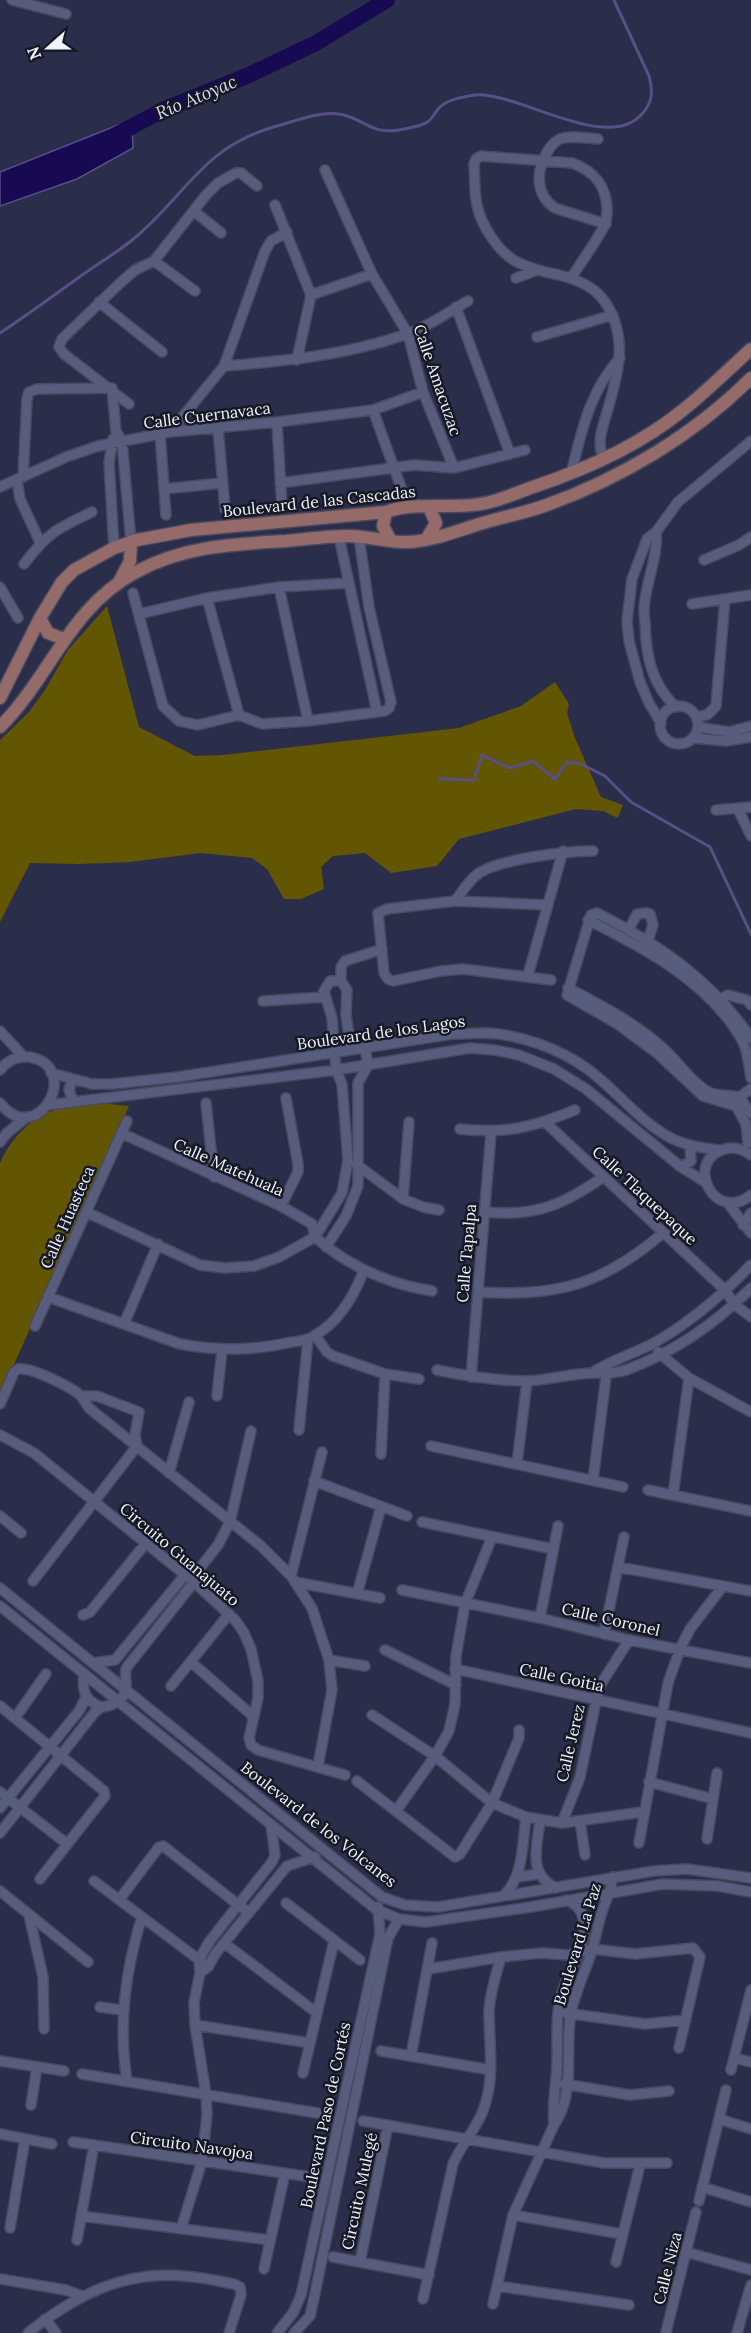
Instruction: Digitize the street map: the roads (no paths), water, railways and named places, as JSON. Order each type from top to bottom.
[{"type":"main road","name":"Boulevard de las Cascadas","points":[[0,698],[52,595],[74,570],[114,548],[131,542],[190,530],[386,512],[406,507],[463,507],[491,502],[571,474],[604,460],[644,438],[683,410],[751,349]]},
{"type":"main road","name":"Boulevard de las Cascadas","points":[[0,728],[12,715],[64,639],[93,604],[118,583],[155,562],[195,550],[235,544],[339,537],[408,542],[542,507],[607,480],[652,454],[691,429],[751,378]]},
{"type":"main road","points":[[428,538],[435,523],[429,507]]},
{"type":"main road","points":[[386,512],[383,526],[390,539]]},
{"type":"main road","points":[[118,583],[130,561],[131,542]]},
{"type":"main road","points":[[40,618],[48,633],[64,639]]},
{"type":"street","points":[[12,0],[66,14]]},
{"type":"street","points":[[598,139],[560,139],[553,144],[541,160],[539,186],[547,203],[555,208],[606,224]]},
{"type":"street","points":[[570,278],[606,224],[607,203],[598,179],[583,167],[572,163],[481,156],[476,159],[474,164],[477,206],[485,226],[498,245],[514,260],[537,270],[570,278],[596,292],[613,315],[620,343],[620,358],[618,374],[599,439],[604,460]]},
{"type":"street","name":"Calle Amacuzac","points":[[326,170],[372,274],[408,334],[423,392],[454,468]]},
{"type":"street","points":[[129,404],[112,388],[64,354],[59,347],[62,339],[135,270],[154,261],[218,183],[236,172],[241,173],[257,186]]},
{"type":"street","points":[[275,205],[310,295],[297,360]]},
{"type":"street","points":[[194,211],[221,233]]},
{"type":"street","points":[[166,515],[165,433],[224,366],[265,250],[270,241],[287,232]]},
{"type":"street","points":[[154,261],[195,291]]},
{"type":"street","points":[[516,278],[537,270]]},
{"type":"street","points":[[310,295],[372,274]]},
{"type":"street","points":[[224,366],[297,360],[340,352],[408,334],[468,301]]},
{"type":"street","points":[[99,302],[162,352]]},
{"type":"street","points":[[456,307],[510,454]]},
{"type":"street","points":[[537,338],[613,315]]},
{"type":"street","points":[[571,474],[584,419],[608,370],[620,358]]},
{"type":"street","points":[[112,388],[116,431],[122,441],[131,542]]},
{"type":"street","points":[[40,542],[23,507],[20,478],[29,392],[37,389],[112,388]]},
{"type":"street","name":"Calle Cuernavaca","points":[[0,488],[66,457],[110,443],[165,433],[373,410],[423,392]]},
{"type":"street","points":[[373,410],[402,490]]},
{"type":"street","points":[[277,422],[282,507]]},
{"type":"street","points":[[218,428],[225,509]]},
{"type":"street","points":[[114,548],[109,462],[110,443],[116,431]]},
{"type":"street","points":[[751,441],[678,502],[656,532],[647,539],[632,579],[628,631],[633,661],[649,703],[661,723],[664,736],[672,742],[683,743],[693,738],[726,741],[751,737]]},
{"type":"street","points":[[280,483],[414,465],[454,468],[525,450]]},
{"type":"street","points":[[164,489],[222,483]]},
{"type":"street","points":[[111,498],[126,495]]},
{"type":"street","points":[[24,564],[49,534],[92,512]]},
{"type":"street","points":[[656,532],[657,544],[644,602],[645,639],[652,674],[662,692],[676,706],[688,708],[696,717],[698,727],[693,738]]},
{"type":"street","points":[[339,537],[377,712]]},
{"type":"street","points":[[133,593],[163,706],[171,716],[179,721],[198,725],[239,714],[262,724],[308,721],[385,711],[391,702],[369,607],[359,537]]},
{"type":"street","points":[[704,560],[739,545],[751,537]]},
{"type":"street","points":[[139,614],[207,598],[279,587],[348,583]]},
{"type":"street","points":[[0,587],[18,618]]},
{"type":"street","points":[[279,587],[308,721]]},
{"type":"street","points":[[692,604],[751,595]]},
{"type":"street","points":[[207,598],[239,714]]},
{"type":"street","points":[[696,717],[707,715],[716,706],[725,599]]},
{"type":"street","points":[[629,600],[644,602]]},
{"type":"street","points":[[354,609],[369,607]]},
{"type":"street","points":[[661,723],[666,712],[676,706]]},
{"type":"street","points":[[698,727],[729,732],[751,726]]},
{"type":"street","points":[[716,810],[751,807]]},
{"type":"street","points":[[738,809],[751,836]]},
{"type":"street","points":[[455,901],[471,879],[494,866],[563,851],[593,851]]},
{"type":"street","points":[[528,975],[563,851]]},
{"type":"street","points":[[548,905],[455,901],[382,910],[378,913],[384,973],[388,979],[393,981],[463,969],[528,975],[551,980]]},
{"type":"street","points":[[631,934],[638,914],[650,914],[653,925],[648,940]]},
{"type":"street","points":[[737,1148],[750,1142],[740,1110],[731,1104],[703,1096],[658,1054],[616,1023],[567,995],[588,920],[648,940],[717,1000],[749,1041],[751,1078]]},
{"type":"street","points":[[631,934],[677,967]]},
{"type":"street","points":[[351,1050],[346,1015],[347,990],[341,981],[341,967],[345,961],[382,949]]},
{"type":"street","points":[[86,1212],[200,1265],[225,1268],[254,1266],[279,1257],[315,1237],[342,1193],[348,1160],[342,1084],[336,1070],[332,1018],[324,991],[330,981],[341,981]]},
{"type":"street","points":[[568,988],[604,1006],[634,1026],[663,1048],[705,1089],[717,1094],[739,1096],[751,1113]]},
{"type":"street","points":[[717,1000],[728,995],[747,1000],[751,1005]]},
{"type":"street","points":[[263,1001],[325,997]]},
{"type":"street","name":"Boulevard de los Lagos","points":[[24,1057],[40,1061],[51,1073],[72,1080],[92,1084],[113,1084],[178,1077],[452,1034],[490,1033],[524,1040],[559,1052],[586,1068],[671,1139],[690,1146],[719,1150],[737,1148]]},
{"type":"street","points":[[2,1038],[24,1057]]},
{"type":"street","points":[[326,1247],[352,1202],[358,1186],[360,1166],[358,1083],[368,1065],[365,1048]]},
{"type":"street","name":"Boulevard de los Lagos","points":[[48,1105],[336,1070],[470,1048],[495,1050],[519,1055],[554,1069],[586,1089],[681,1167],[705,1182],[713,1195],[727,1202]]},
{"type":"street","points":[[0,1070],[8,1061],[24,1057]]},
{"type":"street","points":[[0,1142],[3,1129],[35,1115],[48,1105],[54,1090],[51,1073]]},
{"type":"street","points":[[72,1080],[69,1090],[73,1101]]},
{"type":"street","points":[[342,1084],[358,1083]]},
{"type":"street","points":[[731,1104],[751,1089]]},
{"type":"street","points":[[281,1206],[295,1178],[298,1164],[285,1098]]},
{"type":"street","points":[[0,1103],[9,1112],[27,1117]]},
{"type":"street","points":[[206,1103],[214,1177]]},
{"type":"street","points":[[460,1129],[491,1133],[523,1128],[575,1110]]},
{"type":"street","points":[[344,1117],[358,1116]]},
{"type":"street","name":"Calle Huasteca","points":[[35,1326],[127,1120]]},
{"type":"street","points":[[402,1199],[409,1122]]},
{"type":"street","name":"Calle Tlaquepaque","points":[[545,1122],[724,1290],[734,1304],[751,1317]]},
{"type":"street","name":"Calle Matehuala","points":[[121,1133],[281,1206],[312,1224],[315,1237],[326,1247],[364,1270],[407,1287],[432,1291]]},
{"type":"street","name":"Calle Tapalpa","points":[[471,1377],[491,1133]]},
{"type":"street","points":[[681,1167],[691,1161],[690,1146]]},
{"type":"street","points":[[737,1148],[751,1155]]},
{"type":"street","points":[[705,1182],[707,1164],[719,1150]]},
{"type":"street","points":[[348,1160],[360,1166],[402,1199],[439,1210]]},
{"type":"street","points":[[484,1212],[525,1212],[552,1205],[575,1197],[603,1177]]},
{"type":"street","points":[[727,1202],[742,1201],[751,1195]]},
{"type":"street","points":[[727,1202],[751,1233]]},
{"type":"street","points":[[743,1225],[751,1213]]},
{"type":"street","points":[[478,1292],[516,1294],[551,1291],[579,1284],[611,1271],[639,1254],[663,1233]]},
{"type":"street","points":[[124,1324],[158,1244]]},
{"type":"street","points":[[592,1373],[606,1364],[654,1343],[684,1325],[751,1265]]},
{"type":"street","points":[[48,1297],[180,1344],[222,1350],[254,1350],[311,1337],[342,1311],[354,1294],[364,1270]]},
{"type":"street","points":[[437,1370],[471,1377],[527,1381],[592,1373],[608,1375],[626,1370],[693,1338],[751,1288]]},
{"type":"street","points":[[311,1337],[333,1356],[385,1374],[419,1379]]},
{"type":"street","points":[[299,1430],[311,1337]]},
{"type":"street","points":[[654,1343],[659,1355],[689,1378],[751,1412]]},
{"type":"street","points":[[217,1396],[222,1350]]},
{"type":"street","points":[[593,1480],[608,1375],[606,1364]]},
{"type":"street","points":[[0,1404],[14,1372],[24,1369],[42,1375],[82,1396],[97,1396],[139,1412],[135,1435],[136,1446],[33,1581]]},
{"type":"street","points":[[381,1454],[385,1374]]},
{"type":"street","points":[[673,1495],[689,1378]]},
{"type":"street","points":[[517,1464],[527,1381]]},
{"type":"street","points":[[82,1396],[89,1408],[261,1546],[293,1579],[312,1608],[328,1660],[332,1690],[318,1766],[345,1775]]},
{"type":"street","points":[[169,1473],[189,1402]]},
{"type":"street","points":[[124,1673],[195,1578],[231,1522],[250,1431]]},
{"type":"street","name":"Circuito Guanajuato","points":[[0,1434],[34,1453],[185,1575]]},
{"type":"street","points":[[431,1446],[623,1487]]},
{"type":"street","points":[[293,1579],[322,1452]]},
{"type":"street","points":[[314,1481],[407,1516]]},
{"type":"street","points":[[648,1490],[751,1512]]},
{"type":"street","points":[[357,1594],[381,1507]]},
{"type":"street","points":[[0,1516],[21,1533]]},
{"type":"street","points":[[422,1522],[554,1549]]},
{"type":"street","points":[[540,1618],[558,1526]]},
{"type":"street","points":[[396,1811],[435,1756],[449,1731],[455,1704],[455,1670],[465,1604],[492,1537]]},
{"type":"street","points":[[604,1634],[624,1537]]},
{"type":"street","points":[[83,1615],[90,1612],[146,1543]]},
{"type":"street","points":[[618,1567],[751,1591]]},
{"type":"street","points":[[112,1661],[128,1645],[185,1575],[195,1578]]},
{"type":"street","name":"Circuito Guanajuato","points":[[195,1578],[244,1633],[256,1665],[258,1698],[249,1738],[251,1745],[318,1766]]},
{"type":"street","points":[[293,1579],[380,1598]]},
{"type":"street","points":[[639,1843],[668,1683],[690,1629],[723,1586]]},
{"type":"street","name":"Boulevard de los Volcanes","points":[[0,1588],[382,1897],[405,1905],[438,1907],[654,1871],[687,1869],[751,1878]]},
{"type":"street","name":"Calle Coronel","points":[[402,1590],[540,1618],[629,1640],[751,1663]]},
{"type":"street","name":"Boulevard de los Volcanes","points":[[0,1606],[377,1910],[399,1919],[426,1922],[531,1907],[663,1884],[718,1886],[751,1892]]},
{"type":"street","points":[[171,1686],[229,1614]]},
{"type":"street","name":"Calle Jerez","points":[[562,1823],[580,1777],[599,1687],[629,1640]]},
{"type":"street","points":[[386,1650],[456,1685]]},
{"type":"street","points":[[84,1674],[82,1689],[92,1703],[101,1707],[111,1706],[118,1702],[126,1689],[124,1673],[112,1661],[104,1660],[93,1663]]},
{"type":"street","points":[[328,1660],[365,1666]]},
{"type":"street","points":[[191,1662],[254,1717]]},
{"type":"street","name":"Calle Goitia","points":[[455,1670],[751,1733]]},
{"type":"street","points":[[15,1718],[46,1674]]},
{"type":"street","points":[[0,1808],[4,1795],[79,1711],[86,1697]]},
{"type":"street","points":[[0,1706],[104,1791],[105,1796],[40,1879]]},
{"type":"street","points":[[0,1833],[101,1707]]},
{"type":"street","points":[[372,1715],[435,1756],[492,1803],[526,1817],[562,1823],[643,1812]]},
{"type":"street","points":[[357,1781],[455,1857],[460,1854],[492,1803],[519,1738],[519,1730]]},
{"type":"street","points":[[707,1839],[717,1773]]},
{"type":"street","points":[[649,1782],[713,1799]]},
{"type":"street","points":[[4,1795],[66,1843]]},
{"type":"street","points":[[502,1896],[517,1877],[526,1817]]},
{"type":"street","points":[[540,1821],[535,1861],[539,1874],[548,1884],[556,1887]]},
{"type":"street","points":[[580,1821],[585,1855]]},
{"type":"street","points":[[271,1825],[275,1855],[288,1866]]},
{"type":"street","points":[[120,1900],[159,1848],[163,1846],[249,1913]]},
{"type":"street","points":[[200,1973],[208,1967],[224,1943],[288,1866],[314,1859],[322,1848]]},
{"type":"street","points":[[181,2229],[202,2161],[207,2115],[195,2025],[194,2002],[200,1973],[199,1960],[209,1942],[275,1855]]},
{"type":"street","points":[[517,1877],[539,1874]]},
{"type":"street","name":"Boulevard La Paz","points":[[493,2304],[513,2215],[554,2125],[563,2112],[568,2085],[571,2013],[576,1992],[593,1949],[602,1912],[611,1892],[613,1878]]},
{"type":"street","points":[[94,1881],[208,1967]]},
{"type":"street","points":[[0,1891],[88,1962]]},
{"type":"street","name":"Boulevard Paso de Cortés","points":[[277,2333],[292,2313],[301,2295],[380,1934],[377,1910],[382,1897]]},
{"type":"street","name":"Boulevard La Paz","points":[[554,2125],[558,2011],[560,1999],[579,1952],[584,1928],[581,1912],[567,1900]]},
{"type":"street","points":[[285,1903],[360,1960]]},
{"type":"street","points":[[581,1912],[602,1912]]},
{"type":"street","points":[[30,1915],[43,1977],[44,2029]]},
{"type":"street","points":[[127,2081],[122,2010],[133,1946],[142,1917]]},
{"type":"street","name":"Boulevard Paso de Cortés","points":[[294,2333],[310,2316],[388,1938],[399,1919]]},
{"type":"street","points":[[303,2073],[334,1941]]},
{"type":"street","points":[[224,1943],[317,2013]]},
{"type":"street","points":[[411,2056],[432,1943]]},
{"type":"street","points":[[428,1969],[542,1953],[568,1955],[593,1949],[635,1954],[693,1948],[700,1957],[680,2048]]},
{"type":"street","points":[[423,2299],[453,2164],[485,2107],[491,2070],[489,2008],[501,1957]]},
{"type":"street","points":[[731,2070],[751,1991]]},
{"type":"street","points":[[100,2007],[122,2010]]},
{"type":"street","points":[[558,2011],[645,2024],[686,2020]]},
{"type":"street","points":[[195,2025],[310,2043]]},
{"type":"street","points":[[381,2051],[491,2070]]},
{"type":"street","points":[[734,2058],[751,2062]]},
{"type":"street","points":[[0,2061],[64,2071]]},
{"type":"street","points":[[31,2105],[37,2067]]},
{"type":"street","points":[[82,2074],[317,2112]]},
{"type":"street","points":[[556,2083],[630,2095],[669,2091]]},
{"type":"street","points":[[699,2201],[726,2090]]},
{"type":"street","points":[[719,2119],[751,2129]]},
{"type":"street","name":"Circuito Mulegé","points":[[363,2121],[604,2163],[668,2163]]},
{"type":"street","points":[[338,2123],[350,2126]]},
{"type":"street","name":"Circuito Mulegé","points":[[360,2262],[388,2126]]},
{"type":"street","points":[[0,2134],[52,2144]]},
{"type":"street","points":[[10,2228],[26,2139]]},
{"type":"street","name":"Circuito Navojoa","points":[[73,2142],[311,2177]]},
{"type":"street","points":[[77,2240],[94,2145]]},
{"type":"street","points":[[616,2262],[640,2164]]},
{"type":"street","points":[[264,2269],[285,2173]]},
{"type":"street","points":[[702,2187],[751,2202]]},
{"type":"street","name":"Calle Niza","points":[[666,2332],[696,2212]]},
{"type":"street","points":[[513,2215],[622,2234]]},
{"type":"street","points":[[81,2216],[270,2240]]},
{"type":"street","points":[[686,2252],[751,2270]]},
{"type":"street","name":"Circuito Mulegé","points":[[333,2257],[429,2275]]},
{"type":"street","points":[[28,2333],[45,2319],[82,2296],[123,2281],[171,2275],[234,2284],[240,2288],[241,2295],[230,2333]]},
{"type":"street","points":[[0,2279],[66,2290],[82,2296]]},
{"type":"street","points":[[737,2333],[751,2284]]},
{"type":"street","points":[[497,2286],[629,2305]]},
{"type":"street","points":[[301,2295],[314,2298]]},
{"type":"street","points":[[45,2319],[56,2333]]},
{"type":"waterway","name":"Río Atoyac","points":[[114,136],[163,110],[249,75],[316,43],[387,0]]},
{"type":"waterway","points":[[0,333],[131,241],[214,158],[232,145],[277,126],[332,113],[354,118],[373,128],[399,130],[426,123],[444,104],[474,95],[492,96],[585,125],[607,127],[627,125],[646,110],[650,101],[651,87],[649,76],[614,0]]},
{"type":"waterway","points":[[439,779],[474,780],[482,755],[510,768],[533,761],[555,779],[567,762],[581,764],[605,776],[631,802],[710,847],[751,934]]}]
